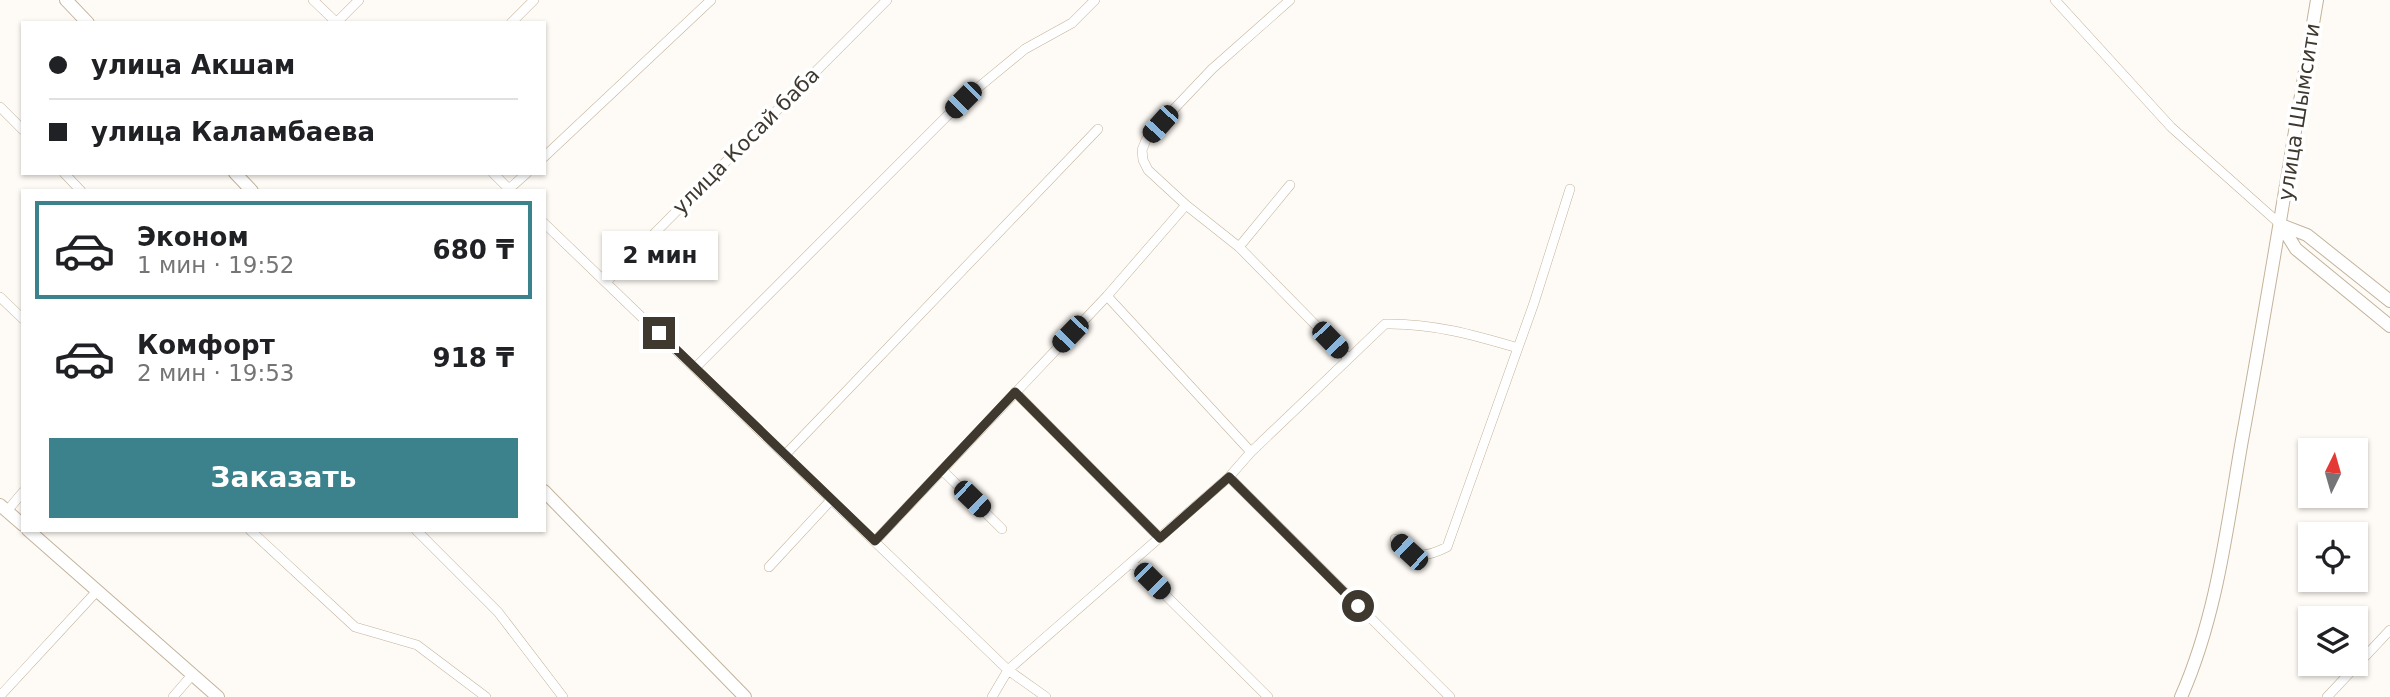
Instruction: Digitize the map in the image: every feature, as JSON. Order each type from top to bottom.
[{"type":"main road","points":[[66,0],[86,21]]},
{"type":"main road","name":"улица Шымсити","points":[[2181,697],[2201,646],[2220,566],[2281,225],[2317,0]]},
{"type":"main road","points":[[237,175],[250,189]]},
{"type":"main road","points":[[2281,225],[2307,235],[2390,301]]},
{"type":"main road","points":[[2281,225],[2296,249],[2390,326]]},
{"type":"main road","points":[[546,493],[745,697]]},
{"type":"main road","points":[[3,508],[21,523]]},
{"type":"main road","points":[[31,532],[218,697]]},
{"type":"street","points":[[313,0],[335,21]]},
{"type":"street","points":[[339,21],[359,0]]},
{"type":"street","points":[[514,21],[534,0]]},
{"type":"street","points":[[546,155],[711,0]]},
{"type":"street","name":"улица Косай баба","points":[[606,282],[887,0]]},
{"type":"street","points":[[695,368],[963,100],[1025,49],[1072,23],[1094,0]]},
{"type":"street","points":[[1290,0],[1212,69],[1146,140],[1142,150],[1143,160],[1149,170],[1186,205],[1239,247],[1348,358]]},
{"type":"street","points":[[2055,0],[2171,127],[2281,225]]},
{"type":"street","points":[[0,107],[21,128]]},
{"type":"street","points":[[785,455],[1098,129]]},
{"type":"street","points":[[66,175],[79,189]]},
{"type":"street","points":[[495,175],[509,189]]},
{"type":"street","points":[[511,189],[525,175]]},
{"type":"street","points":[[1239,247],[1290,184]]},
{"type":"street","points":[[1395,539],[1409,552],[1428,556],[1447,547],[1518,348],[1570,189]]},
{"type":"street","points":[[875,541],[1107,296],[1186,205]]},
{"type":"street","points":[[546,225],[1007,670],[1046,697]]},
{"type":"street","points":[[1107,296],[1251,452]]},
{"type":"street","points":[[0,297],[21,317]]},
{"type":"street","points":[[992,697],[1007,670],[1229,477],[1251,452],[1385,324],[1452,329],[1518,348]]},
{"type":"street","points":[[1015,392],[1160,538]]},
{"type":"street","points":[[942,470],[1003,529]]},
{"type":"street","points":[[1229,477],[1450,697]]},
{"type":"street","points":[[3,508],[21,494]]},
{"type":"street","points":[[769,567],[831,500]]},
{"type":"street","points":[[252,532],[355,627],[417,645],[486,697]]},
{"type":"street","points":[[418,532],[498,612],[563,697]]},
{"type":"street","points":[[1132,562],[1268,697]]},
{"type":"street","points":[[0,696],[97,592]]},
{"type":"street","points":[[2327,697],[2390,630]]},
{"type":"street","points":[[173,697],[192,675]]},
{"type":"route","points":[[659,333],[875,541],[1015,392],[1160,538],[1229,477],[1358,606]]}]
